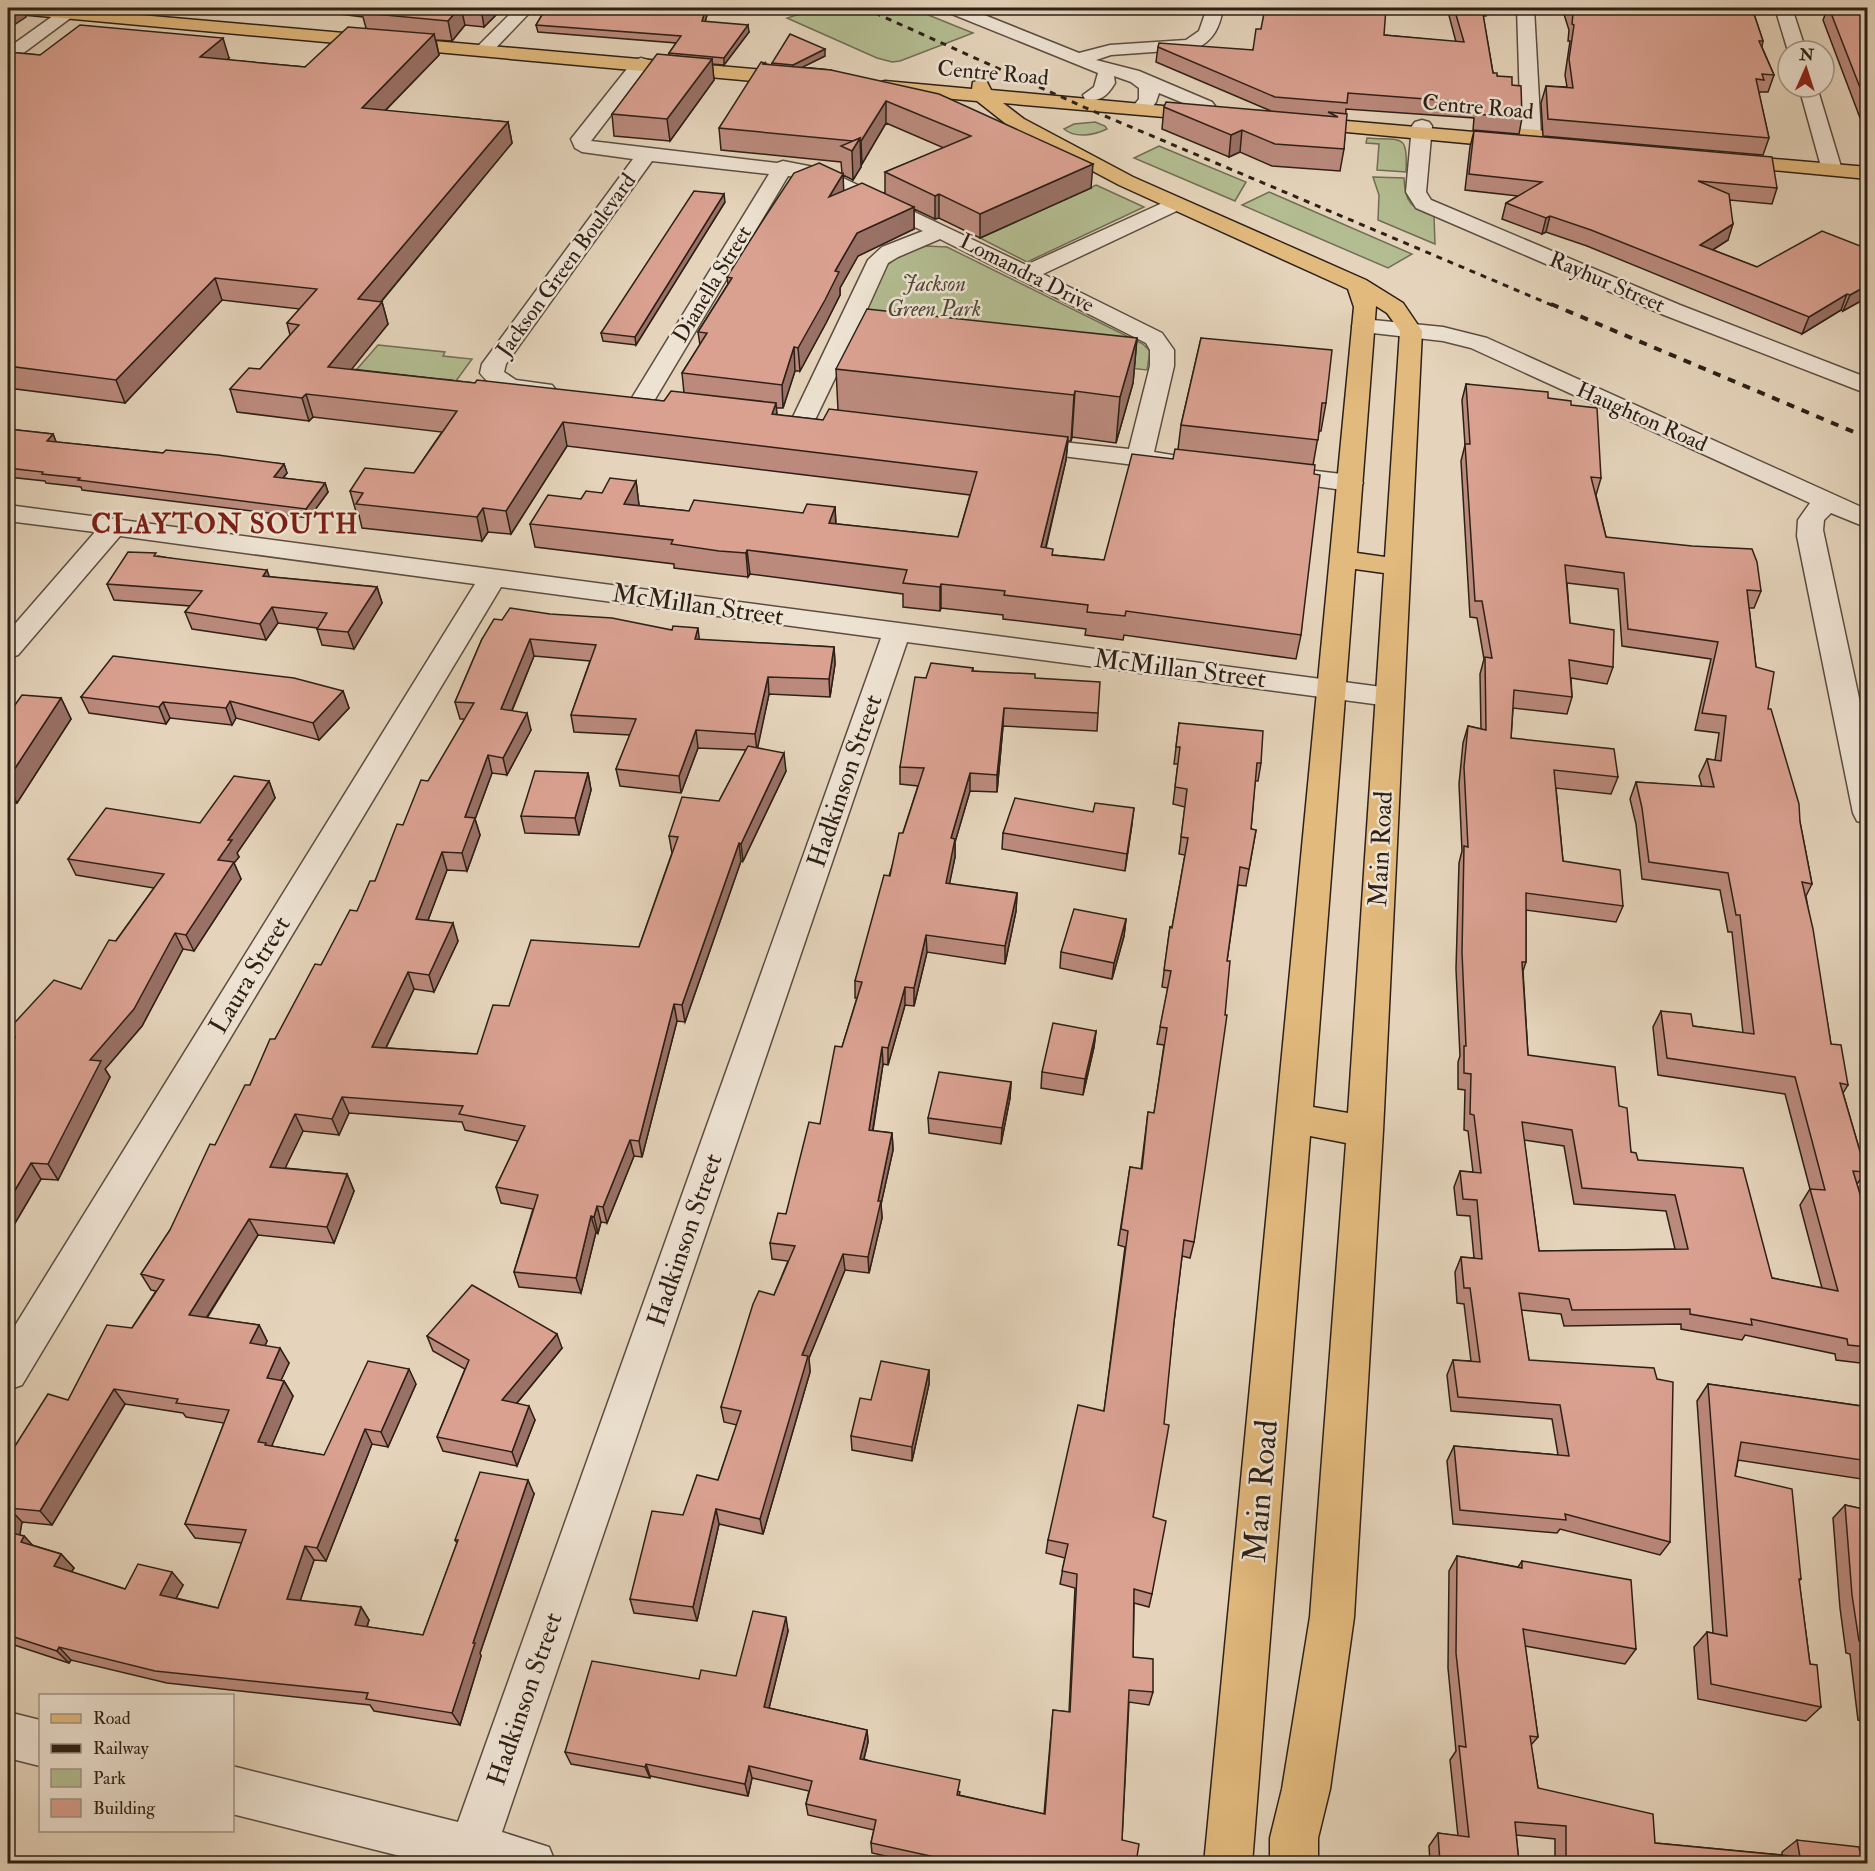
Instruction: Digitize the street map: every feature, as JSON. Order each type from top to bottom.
[{"type":"main road","points":[[8,8],[74,9],[487,47],[813,77],[641,64],[487,47]]},
{"type":"main road","name":"Centre Road","points":[[963,113],[870,84],[957,89],[1033,101],[1137,99],[1228,112],[1205,106],[1137,99],[1092,95],[982,92]]},
{"type":"main road","points":[[957,89],[969,110],[991,122],[1120,177]]},
{"type":"main road","points":[[982,92],[998,110],[1017,123],[1120,177],[1358,285],[1395,308],[1411,331]]},
{"type":"main road","points":[[1017,123],[1014,115],[1033,101]]},
{"type":"main road","name":"Centre Road","points":[[1280,117],[1830,166],[1868,166]]},
{"type":"main road","name":"Centre Road","points":[[1421,130],[1531,136],[1709,152],[1830,166],[1868,173]]},
{"type":"main road","points":[[1358,285],[1365,300],[1363,327]]},
{"type":"main road","name":"Main Road","points":[[1228,1863],[1363,327]]},
{"type":"main road","name":"Main Road","points":[[1294,1863],[1294,1838],[1306,1789],[1332,1617],[1365,1131],[1411,331]]},
{"type":"main road","points":[[1343,560],[1396,566]]},
{"type":"main road","points":[[1295,1119],[1365,1131]]},
{"type":"street","points":[[487,47],[525,8]]},
{"type":"street","points":[[953,8],[1094,67],[1137,99]]},
{"type":"street","points":[[1094,67],[1110,50],[1172,47],[1195,43],[1206,35],[1215,8]]},
{"type":"street","points":[[1525,8],[1531,136]]},
{"type":"street","points":[[1784,8],[1793,39]]},
{"type":"street","points":[[8,56],[74,9]]},
{"type":"street","name":"Lomandra Drive","points":[[641,64],[581,139],[582,144],[589,148],[783,167],[817,173],[1028,273],[1154,338],[1162,350],[1162,366],[1140,457]]},
{"type":"street","points":[[1092,95],[1101,91],[1106,83],[1094,67]]},
{"type":"street","points":[[1811,99],[1830,166]]},
{"type":"street","name":"Rayhur Street","points":[[1421,130],[1416,192],[1423,204],[1672,310],[1868,387]]},
{"type":"street","name":"Jackson Green Boulevard","points":[[566,392],[510,386],[497,381],[492,373],[494,364],[647,154]]},
{"type":"street","name":"Dianella Street","points":[[642,401],[783,167]]},
{"type":"street","points":[[1028,273],[1176,204]]},
{"type":"street","points":[[804,419],[879,260],[890,252],[941,231]]},
{"type":"street","name":"Haughton Road","points":[[1363,327],[1443,334],[1479,343],[1868,520]]},
{"type":"street","points":[[840,341],[922,350]]},
{"type":"street","points":[[1136,373],[1159,376]]},
{"type":"street","points":[[1002,442],[1198,464]]},
{"type":"street","points":[[1256,471],[1350,483]]},
{"type":"street","points":[[1828,502],[1817,510],[1809,522],[1810,536],[1868,813]]},
{"type":"street","name":"McMillan Street","points":[[8,513],[1389,697]]},
{"type":"street","points":[[8,649],[114,527]]},
{"type":"street","name":"Laura Street","points":[[8,1372],[493,578]]},
{"type":"street","name":"Hadkinson Street","points":[[472,1849],[897,631]]},
{"type":"street","points":[[8,1735],[39,1743]]},
{"type":"street","points":[[234,1790],[532,1863]]},
{"type":"green space","points":[[819,8],[911,8],[973,33],[892,62],[877,58],[787,18]]},
{"type":"green space","points":[[1095,122],[1107,129],[1079,135],[1064,129],[1074,124]]},
{"type":"green space","points":[[1367,138],[1395,140],[1404,144],[1406,172],[1377,170],[1379,144],[1366,143]]},
{"type":"green space","points":[[1159,146],[1246,182],[1235,201],[1134,158]]},
{"type":"green space","points":[[1373,177],[1404,178],[1406,193],[1411,203],[1434,216],[1435,244],[1378,220],[1379,195]]},
{"type":"green space","points":[[1096,185],[1144,207],[1027,262],[980,238]]},
{"type":"green space","points":[[1269,192],[1412,254],[1388,268],[1242,205]]},
{"type":"green space","name":"Jackson Green Park","points":[[926,246],[947,247],[1143,344],[1150,351],[1147,370],[853,337],[886,266],[903,253]]},
{"type":"green space","points":[[378,345],[445,352],[443,356],[472,359],[456,381],[445,379],[434,395],[344,384]]},
{"type":"building","points":[[369,8],[459,8],[448,21],[363,13]]},
{"type":"building","points":[[546,8],[706,8],[702,21],[748,25],[724,58],[669,53],[681,36],[536,25]]},
{"type":"building","points":[[1265,8],[1386,8],[1384,35],[1464,42],[1454,8],[1482,8],[1493,73],[1497,73],[1497,76],[1512,77],[1512,85],[1521,86],[1522,118],[1476,114],[1477,103],[1348,93],[1347,103],[1275,97],[1158,47],[1159,43],[1253,50],[1256,29],[1261,29]]},
{"type":"building","points":[[1571,8],[1752,8],[1763,41],[1759,41],[1774,75],[1762,74],[1764,80],[1756,79],[1769,138],[1548,119],[1546,86],[1573,88],[1569,59],[1574,25]]},
{"type":"building","points":[[1829,8],[1868,8],[1868,108]]},
{"type":"building","points":[[80,25],[223,38],[200,57],[305,67],[348,27],[434,34],[362,108],[508,122],[358,299],[382,302],[328,367],[475,383],[477,380],[664,401],[671,391],[776,403],[772,414],[823,420],[829,409],[1068,437],[1041,547],[1053,549],[1052,555],[1104,560],[1132,454],[1173,459],[1175,449],[1315,465],[1314,474],[1320,475],[1301,635],[1126,611],[1125,616],[1087,612],[1088,605],[1004,595],[1005,591],[941,584],[940,587],[903,583],[907,570],[747,550],[746,553],[719,551],[671,544],[673,540],[530,524],[548,495],[581,499],[586,491],[602,493],[610,478],[636,481],[624,504],[689,511],[694,500],[803,513],[807,504],[835,507],[829,523],[958,537],[977,472],[563,422],[506,511],[483,508],[477,517],[356,504],[363,493],[350,491],[365,468],[414,473],[457,411],[306,394],[302,398],[230,389],[249,368],[260,369],[299,325],[287,323],[317,289],[215,278],[116,380],[8,366],[8,52],[40,55]]},
{"type":"building","points":[[790,34],[825,49],[793,65],[772,63]]},
{"type":"building","points":[[657,54],[712,59],[667,119],[612,114]]},
{"type":"building","points":[[761,62],[765,63],[762,64],[831,70],[939,94],[1093,164],[980,214],[885,172],[971,136],[886,101],[861,141],[860,138],[853,141],[719,128]]},
{"type":"building","points":[[1166,102],[1338,117],[1328,112],[1347,114],[1344,149],[1275,144],[1242,130],[1231,135],[1164,107]]},
{"type":"building","points":[[1474,131],[1772,157],[1777,188],[1698,181],[1729,194],[1733,224],[1700,245],[1757,267],[1822,231],[1868,249],[1868,285],[1850,295],[1847,294],[1809,317],[1591,230],[1550,216],[1546,218],[1506,203],[1542,182],[1469,174]]},
{"type":"building","points":[[860,138],[852,151],[841,146]]},
{"type":"building","points":[[819,163],[843,174],[829,197],[862,183],[914,207],[857,233],[835,271],[839,272],[825,300],[798,348],[794,347],[782,385],[682,373],[707,333],[698,332],[732,278],[727,277],[765,217],[794,173]]},
{"type":"building","points":[[694,191],[724,194],[635,337],[601,333]]},
{"type":"building","points":[[867,309],[1137,338],[1120,397],[1075,391],[1074,395],[836,369]]},
{"type":"building","points":[[1201,338],[1332,350],[1326,403],[1322,403],[1318,440],[1181,425]]},
{"type":"building","points":[[1466,384],[1548,392],[1548,398],[1571,401],[1571,405],[1597,408],[1601,478],[1591,477],[1606,537],[1692,546],[1752,549],[1757,562],[1761,591],[1747,590],[1756,667],[1774,672],[1768,709],[1771,709],[1799,804],[1800,822],[1812,884],[1802,882],[1813,929],[1831,1044],[1841,1045],[1848,1085],[1840,1083],[1866,1172],[1853,1171],[1868,1220],[1868,1347],[1848,1345],[1847,1339],[1751,1319],[1752,1325],[1690,1314],[1690,1309],[1572,1310],[1569,1299],[1519,1293],[1529,1360],[1654,1368],[1657,1379],[1673,1382],[1670,1542],[1565,1514],[1566,1520],[1460,1510],[1454,1446],[1569,1456],[1560,1405],[1458,1397],[1453,1360],[1480,1362],[1470,1288],[1464,1288],[1461,1257],[1482,1259],[1477,1200],[1463,1199],[1460,1171],[1481,1173],[1474,1115],[1470,1114],[1471,1074],[1464,1073],[1464,1046],[1466,1046],[1462,952],[1464,846],[1468,847],[1464,767],[1468,726],[1486,730],[1485,657],[1492,658],[1482,601],[1475,601],[1465,444],[1470,444]],"holes":[[[1565,565],[1624,573],[1628,629],[1718,642],[1702,713],[1726,716],[1721,761],[1707,759],[1714,787],[1636,782],[1649,862],[1728,873],[1736,915],[1740,915],[1754,1034],[1693,1026],[1691,1014],[1661,1011],[1667,1058],[1795,1077],[1825,1190],[1810,1189],[1838,1291],[1772,1278],[1743,1168],[1638,1160],[1636,1153],[1631,1152],[1627,1108],[1619,1106],[1615,1067],[1528,1055],[1522,962],[1526,962],[1526,893],[1623,906],[1620,870],[1563,861],[1554,770],[1618,777],[1614,749],[1511,738],[1514,690],[1572,697],[1569,660],[1613,667],[1614,630],[1570,623]],[[1522,1122],[1572,1130],[1582,1188],[1675,1195],[1688,1249],[1539,1251]]]},
{"type":"building","points":[[8,429],[53,434],[47,441],[163,453],[166,450],[218,455],[284,464],[274,477],[325,483],[306,509],[42,474],[43,472],[8,468]]},
{"type":"building","points":[[128,552],[156,553],[154,556],[267,570],[263,576],[377,587],[348,632],[317,629],[327,613],[272,607],[260,624],[185,612],[202,591],[107,584]]},
{"type":"building","points":[[510,608],[550,614],[612,618],[672,630],[673,626],[698,628],[695,639],[834,647],[829,679],[768,677],[755,734],[696,730],[679,776],[616,769],[636,719],[571,715],[596,645],[530,639],[501,709],[527,713],[503,758],[488,755],[465,817],[475,818],[462,853],[442,852],[416,919],[453,923],[429,975],[408,972],[372,1047],[477,1054],[493,1005],[509,1006],[531,940],[639,947],[678,837],[669,836],[682,797],[719,801],[748,746],[784,753],[741,844],[739,843],[682,1005],[674,1004],[639,1141],[630,1140],[603,1207],[597,1206],[594,1217],[591,1216],[576,1278],[514,1272],[538,1195],[496,1187],[525,1126],[459,1114],[463,1106],[342,1097],[332,1119],[295,1114],[270,1167],[347,1174],[327,1227],[249,1219],[189,1315],[259,1325],[250,1343],[280,1348],[267,1378],[284,1381],[258,1442],[266,1443],[265,1445],[324,1455],[368,1361],[409,1369],[381,1432],[365,1429],[317,1548],[305,1546],[287,1599],[361,1607],[355,1625],[423,1635],[480,1472],[528,1480],[452,1713],[366,1699],[368,1693],[155,1671],[59,1647],[57,1651],[8,1635],[8,1532],[24,1536],[21,1542],[61,1554],[54,1566],[125,1589],[138,1564],[172,1572],[160,1595],[218,1608],[246,1530],[185,1524],[229,1410],[176,1403],[178,1399],[114,1389],[40,1511],[9,1508],[8,1515],[8,1457],[48,1394],[68,1400],[107,1325],[132,1328],[164,1280],[141,1274],[170,1230],[210,1144],[215,1145],[245,1085],[250,1085],[270,1039],[275,1039],[315,964],[321,965],[350,910],[357,911],[370,881],[375,881],[397,824],[403,825],[421,780],[428,781],[474,703],[455,702],[482,639],[494,619],[502,620]]},
{"type":"building","points":[[113,656],[294,678],[343,691],[313,723],[230,701],[226,708],[163,702],[159,707],[81,697]]},
{"type":"building","points":[[931,663],[973,668],[972,671],[1035,674],[1035,678],[1100,682],[1098,713],[1004,708],[997,775],[970,773],[951,838],[955,839],[946,883],[1017,893],[1005,946],[926,935],[914,988],[905,987],[888,1048],[882,1047],[869,1130],[892,1133],[878,1201],[881,1201],[868,1257],[843,1254],[802,1355],[808,1356],[760,1519],[716,1509],[693,1607],[630,1599],[652,1511],[683,1515],[697,1475],[718,1480],[741,1411],[721,1407],[753,1304],[759,1291],[774,1295],[795,1246],[770,1243],[778,1213],[786,1214],[809,1122],[820,1124],[835,1046],[842,1047],[862,982],[855,981],[884,875],[890,876],[899,833],[903,833],[924,768],[900,767],[915,677],[926,678]]},
{"type":"building","points":[[22,695],[61,698],[8,779],[8,712]]},
{"type":"building","points":[[1179,723],[1263,731],[1261,763],[1257,763],[1251,829],[1256,830],[1249,869],[1240,867],[1227,961],[1230,961],[1225,1015],[1227,1015],[1194,1242],[1184,1240],[1164,1424],[1169,1425],[1153,1517],[1166,1521],[1152,1594],[1134,1589],[1133,1657],[1153,1659],[1153,1692],[1129,1690],[1122,1840],[1139,1844],[1136,1863],[962,1863],[871,1843],[876,1820],[806,1804],[812,1781],[749,1766],[745,1784],[646,1764],[645,1767],[565,1752],[592,1661],[699,1679],[701,1670],[736,1676],[753,1611],[786,1617],[764,1707],[867,1730],[860,1759],[960,1780],[957,1795],[1045,1814],[1053,1710],[1070,1712],[1077,1574],[1062,1571],[1068,1544],[1048,1540],[1078,1405],[1104,1411],[1128,1231],[1121,1229],[1130,1167],[1142,1169],[1148,1112],[1154,1113],[1167,1028],[1160,1027],[1171,971],[1164,970],[1188,838],[1181,837],[1187,789],[1175,787],[1180,747],[1176,747]]},
{"type":"building","points":[[535,771],[588,773],[575,818],[521,816]]},
{"type":"building","points":[[234,776],[269,781],[228,840],[232,840],[218,860],[234,862],[186,935],[175,933],[134,1009],[90,1060],[101,1061],[48,1164],[31,1163],[8,1202],[8,1051],[15,1037],[8,1034],[8,1030],[54,980],[81,989],[109,940],[116,941],[164,874],[68,859],[106,808],[200,823]]},
{"type":"building","points":[[1015,798],[1093,812],[1095,803],[1134,808],[1127,854],[1003,833]]},
{"type":"building","points":[[1074,909],[1126,919],[1114,963],[1061,952]]},
{"type":"building","points":[[1053,1023],[1096,1031],[1085,1079],[1042,1072]]},
{"type":"building","points":[[939,1072],[1011,1082],[1002,1128],[928,1118]]},
{"type":"building","points":[[472,1285],[557,1334],[502,1400],[529,1406],[512,1452],[437,1437],[469,1360],[427,1336]]},
{"type":"building","points":[[881,1361],[929,1370],[912,1447],[851,1436],[860,1398],[871,1400]]},
{"type":"building","points":[[1708,1384],[1868,1407],[1868,1461],[1741,1442],[1735,1476],[1792,1489],[1801,1579],[1799,1579],[1810,1664],[1817,1665],[1821,1707],[1711,1684],[1707,1632],[1727,1636]]},
{"type":"building","points":[[1845,1505],[1868,1510],[1868,1679],[1863,1642],[1859,1641],[1852,1595]]},
{"type":"building","points":[[1457,1556],[1522,1568],[1522,1561],[1631,1580],[1636,1649],[1523,1629],[1538,1737],[1530,1736],[1538,1788],[1653,1814],[1655,1843],[1800,1857],[1797,1840],[1859,1847],[1862,1863],[1566,1863],[1566,1826],[1515,1822],[1519,1863],[1440,1863],[1438,1833],[1469,1837],[1459,1746],[1466,1747],[1456,1653]]},
{"type":"railway","points":[[864,8],[1086,108],[1554,306]]},
{"type":"railway","points":[[1551,304],[1868,438]]},
{"type":"district","name":"CLAYTON SOUTH","points":[[225,524]]}]
